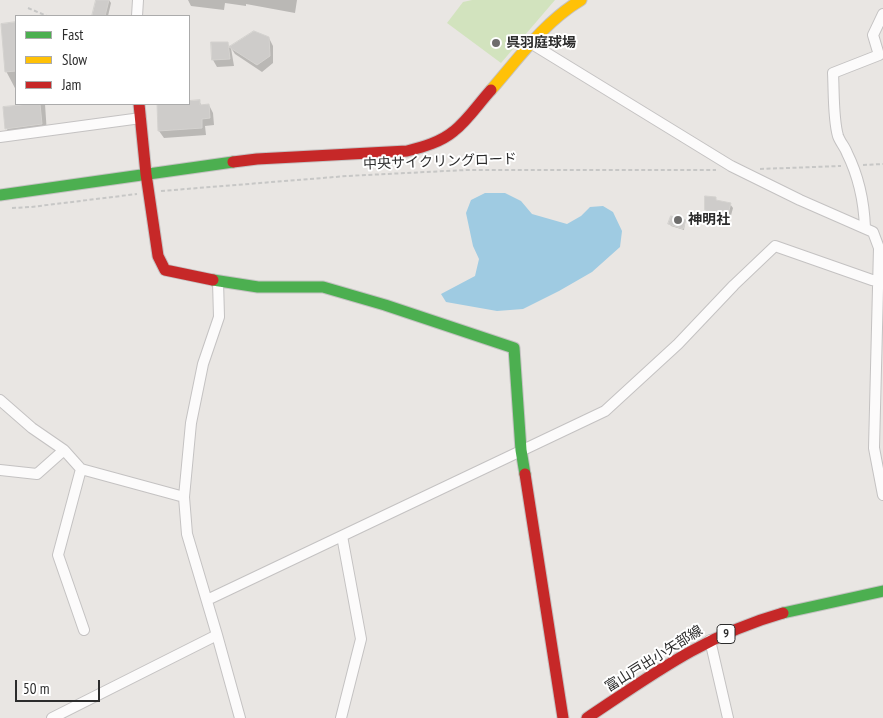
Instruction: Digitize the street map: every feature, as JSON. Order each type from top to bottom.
[{"type":"street","points":[[136,15],[138,0]]},
{"type":"street","points":[[0,195],[257,159],[408,151],[428,147],[443,139],[464,122],[550,22],[581,0]]},
{"type":"street","points":[[864,228],[860,184],[853,165],[838,136],[834,105],[834,73],[881,55],[873,35],[883,14]]},
{"type":"street","points":[[532,44],[738,169],[800,200],[873,232],[879,248],[881,282],[874,448],[883,495]]},
{"type":"street","points":[[140,105],[146,174],[158,256],[165,270],[258,287],[323,287],[386,304],[514,348],[521,450],[562,718]]},
{"type":"street","points":[[0,137],[141,118]]},
{"type":"street","points":[[207,600],[605,411],[678,344],[734,284],[775,246],[881,282]]},
{"type":"street","points":[[218,281],[219,317],[203,364],[191,423],[184,497],[187,534],[240,718]]},
{"type":"street","points":[[0,400],[32,428],[64,450],[81,468],[184,497]]},
{"type":"street","points":[[0,470],[37,474],[64,450]]},
{"type":"street","points":[[81,468],[58,556],[84,630]]},
{"type":"street","points":[[341,718],[361,639],[342,536]]},
{"type":"street","name":"富山戸出小矢部線","points":[[587,718],[669,664],[710,640],[760,621],[822,603],[883,591]]},
{"type":"street","points":[[52,718],[217,635]]},
{"type":"street","points":[[710,640],[728,718]]},
{"type":"path","points":[[28,8],[45,15]]},
{"type":"path","points":[[757,169],[883,164]]},
{"type":"path","name":"中央サイクリングロード","points":[[11,208],[150,192],[338,176],[466,170],[738,169]]},
{"type":"green space","name":"呉羽庭球場","points":[[472,0],[555,0],[501,63],[447,23],[463,2]]},
{"type":"water","points":[[485,193],[505,193],[521,201],[532,214],[567,224],[581,216],[590,207],[603,206],[613,212],[622,231],[620,247],[592,272],[523,309],[497,311],[446,302],[441,294],[475,276],[479,259],[473,246],[466,213],[471,200]]},
{"type":"building","points":[[96,0],[109,0],[105,15],[92,15]]},
{"type":"building","points":[[15,22],[15,71],[5,72],[1,24]]},
{"type":"building","points":[[254,31],[269,37],[270,56],[257,65],[229,47]]},
{"type":"building","points":[[211,42],[228,42],[230,59],[212,60]]},
{"type":"building","points":[[200,100],[200,105],[209,104],[210,118],[202,119],[202,128],[158,131],[157,105],[190,105],[190,101]]},
{"type":"building","points":[[40,105],[42,124],[5,129],[3,107]]},
{"type":"building","points":[[705,196],[716,197],[716,200],[731,203],[728,214],[705,210]]},
{"type":"building","points":[[671,216],[686,220],[683,229],[668,224]]},
{"type":"traffic: fast","points":[[0,195],[233,162]]},
{"type":"traffic: fast","points":[[213,280],[258,287],[323,287],[385,305],[514,348],[521,450],[525,474]]},
{"type":"traffic: fast","points":[[783,613],[883,591]]},
{"type":"traffic: slow","points":[[491,90],[544,30],[555,19],[581,0]]},
{"type":"traffic: jam","points":[[233,162],[407,151],[419,148],[438,141],[459,127],[491,90]]},
{"type":"traffic: jam","points":[[139,105],[146,174],[158,256],[165,270],[213,280]]},
{"type":"traffic: jam","points":[[525,474],[563,718]]},
{"type":"traffic: jam","points":[[587,718],[657,671],[704,644],[729,632],[783,613]]},
{"type":"place","name":"呉羽庭球場","points":[[496,43]]},
{"type":"place","name":"神明社","points":[[678,220]]}]
